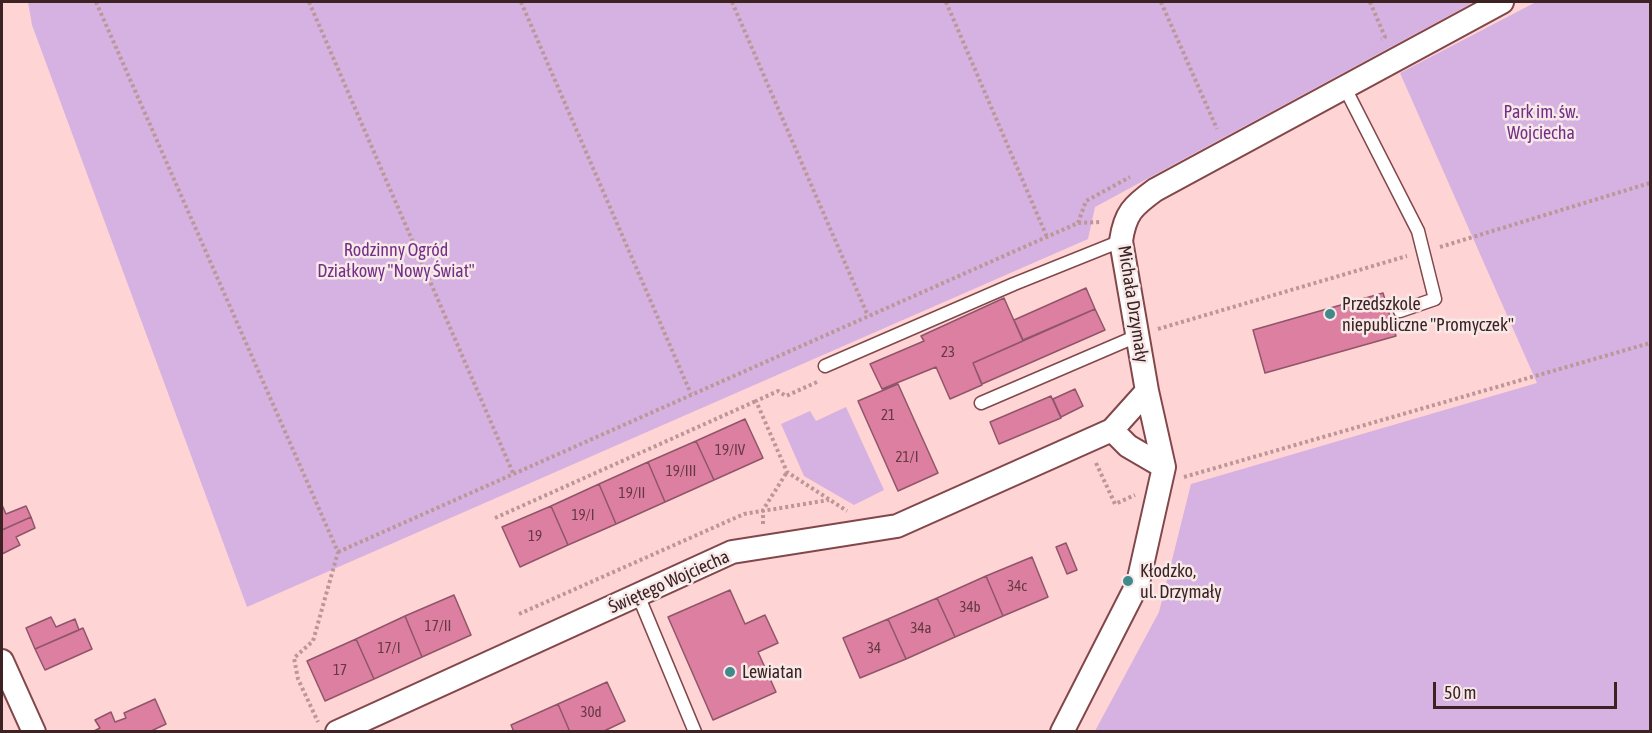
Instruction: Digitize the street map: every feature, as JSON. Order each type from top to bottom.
[{"type":"street","name":"Michała Drzymały","points":[[1062,732],[1138,583],[1162,475],[1137,336],[1123,231],[1134,205],[1155,190],[1502,2]]},
{"type":"street","name":"Świętego Wojciecha","points":[[337,732],[732,552],[897,526],[1112,430],[1147,391]]},
{"type":"street","points":[[1112,430],[1162,475]]},
{"type":"street","points":[[2,661],[34,732]]},
{"type":"lane","points":[[1345,88],[1418,231],[1435,299],[1400,311]]},
{"type":"lane","points":[[825,366],[1014,284],[1123,231]]},
{"type":"lane","points":[[981,403],[1137,336]]},
{"type":"lane","points":[[638,595],[695,732]]},
{"type":"path","points":[[96,2],[338,552],[313,641],[294,658],[298,679],[323,732]]},
{"type":"path","points":[[309,2],[513,473]]},
{"type":"path","points":[[521,2],[691,394]]},
{"type":"path","points":[[732,2],[868,316]]},
{"type":"path","points":[[946,2],[1047,237]]},
{"type":"path","points":[[1161,2],[1217,129]]},
{"type":"path","points":[[1137,336],[1650,183]]},
{"type":"path","points":[[338,552],[1078,223],[1123,231]]},
{"type":"path","points":[[1087,441],[1114,504],[1162,475],[1650,343]]},
{"type":"path","points":[[495,518],[778,391],[786,396],[821,381],[825,366]]},
{"type":"path","points":[[756,401],[787,472],[850,512]]},
{"type":"path","points":[[765,547],[763,510],[787,472]]},
{"type":"path","points":[[519,614],[744,514],[830,500]]},
{"type":"green space","name":"Rodzinny Ogród Działkowy \"Nowy Świat\"","points":[[28,2],[1474,2],[1095,207],[1088,239],[247,607],[32,25]]},
{"type":"green space","name":"Park im. św. Wojciecha","points":[[1536,2],[1650,2],[1650,731],[1095,731],[1159,612],[1191,484],[1537,383],[1400,73]]},
{"type":"green space","points":[[846,407],[884,490],[854,505],[804,476],[781,424],[810,411],[816,421]]},
{"type":"building","points":[[1086,288],[1095,309],[1023,340],[1014,320]]},
{"type":"building","points":[[1383,293],[1396,336],[1265,373],[1253,330]]},
{"type":"building","points":[[1004,298],[1023,341],[973,363],[982,385],[950,399],[936,367],[882,389],[870,364],[924,341],[921,336]]},
{"type":"building","points":[[1095,309],[1105,330],[982,384],[973,363]]},
{"type":"building","points":[[898,384],[938,473],[898,491],[858,401]]},
{"type":"building","points":[[1075,389],[1083,406],[1061,417],[1053,399]]},
{"type":"building","points":[[1051,396],[1061,418],[999,444],[990,422]]},
{"type":"building","points":[[745,419],[763,458],[714,480],[696,441]]},
{"type":"building","points":[[696,441],[714,480],[665,502],[648,462]]},
{"type":"building","points":[[648,462],[665,502],[616,524],[599,484]]},
{"type":"building","points":[[599,484],[616,524],[568,545],[551,506]]},
{"type":"building","points":[[2,505],[6,514],[26,506],[31,517],[2,530]]},
{"type":"building","points":[[551,506],[568,545],[520,567],[502,527]]},
{"type":"building","points":[[31,517],[35,528],[16,537],[20,545],[2,554],[2,530]]},
{"type":"building","points":[[1066,543],[1077,570],[1067,574],[1056,547]]},
{"type":"building","points":[[1032,557],[1048,597],[1003,616],[986,576]]},
{"type":"building","points":[[986,576],[1003,616],[955,637],[937,598]]},
{"type":"building","name":"Lewiatan","points":[[730,590],[745,624],[765,615],[778,643],[758,652],[776,692],[713,720],[668,617]]},
{"type":"building","points":[[454,595],[471,635],[422,657],[405,616]]},
{"type":"building","points":[[937,598],[955,637],[906,659],[888,619]]},
{"type":"building","points":[[405,616],[422,657],[374,679],[356,639]]},
{"type":"building","points":[[51,617],[56,627],[75,619],[79,630],[35,649],[26,628]]},
{"type":"building","points":[[888,619],[906,659],[860,678],[843,638]]},
{"type":"building","points":[[83,628],[92,649],[45,670],[35,649]]},
{"type":"building","points":[[356,639],[374,679],[325,701],[307,661]]},
{"type":"building","points":[[607,682],[625,721],[602,732],[570,732],[558,704]]},
{"type":"building","points":[[155,699],[166,724],[149,732],[92,732],[100,728],[95,720],[111,712],[115,722],[126,718],[124,713]]},
{"type":"building","points":[[558,704],[570,732],[514,732],[511,725]]},
{"type":"place","name":"Przedszkole niepubliczne \"Promyczek\"","points":[[1330,314]]},
{"type":"place","name":"Kłodzko, ul. Drzymały","points":[[1128,581]]},
{"type":"place","name":"Lewiatan","points":[[730,672]]}]
